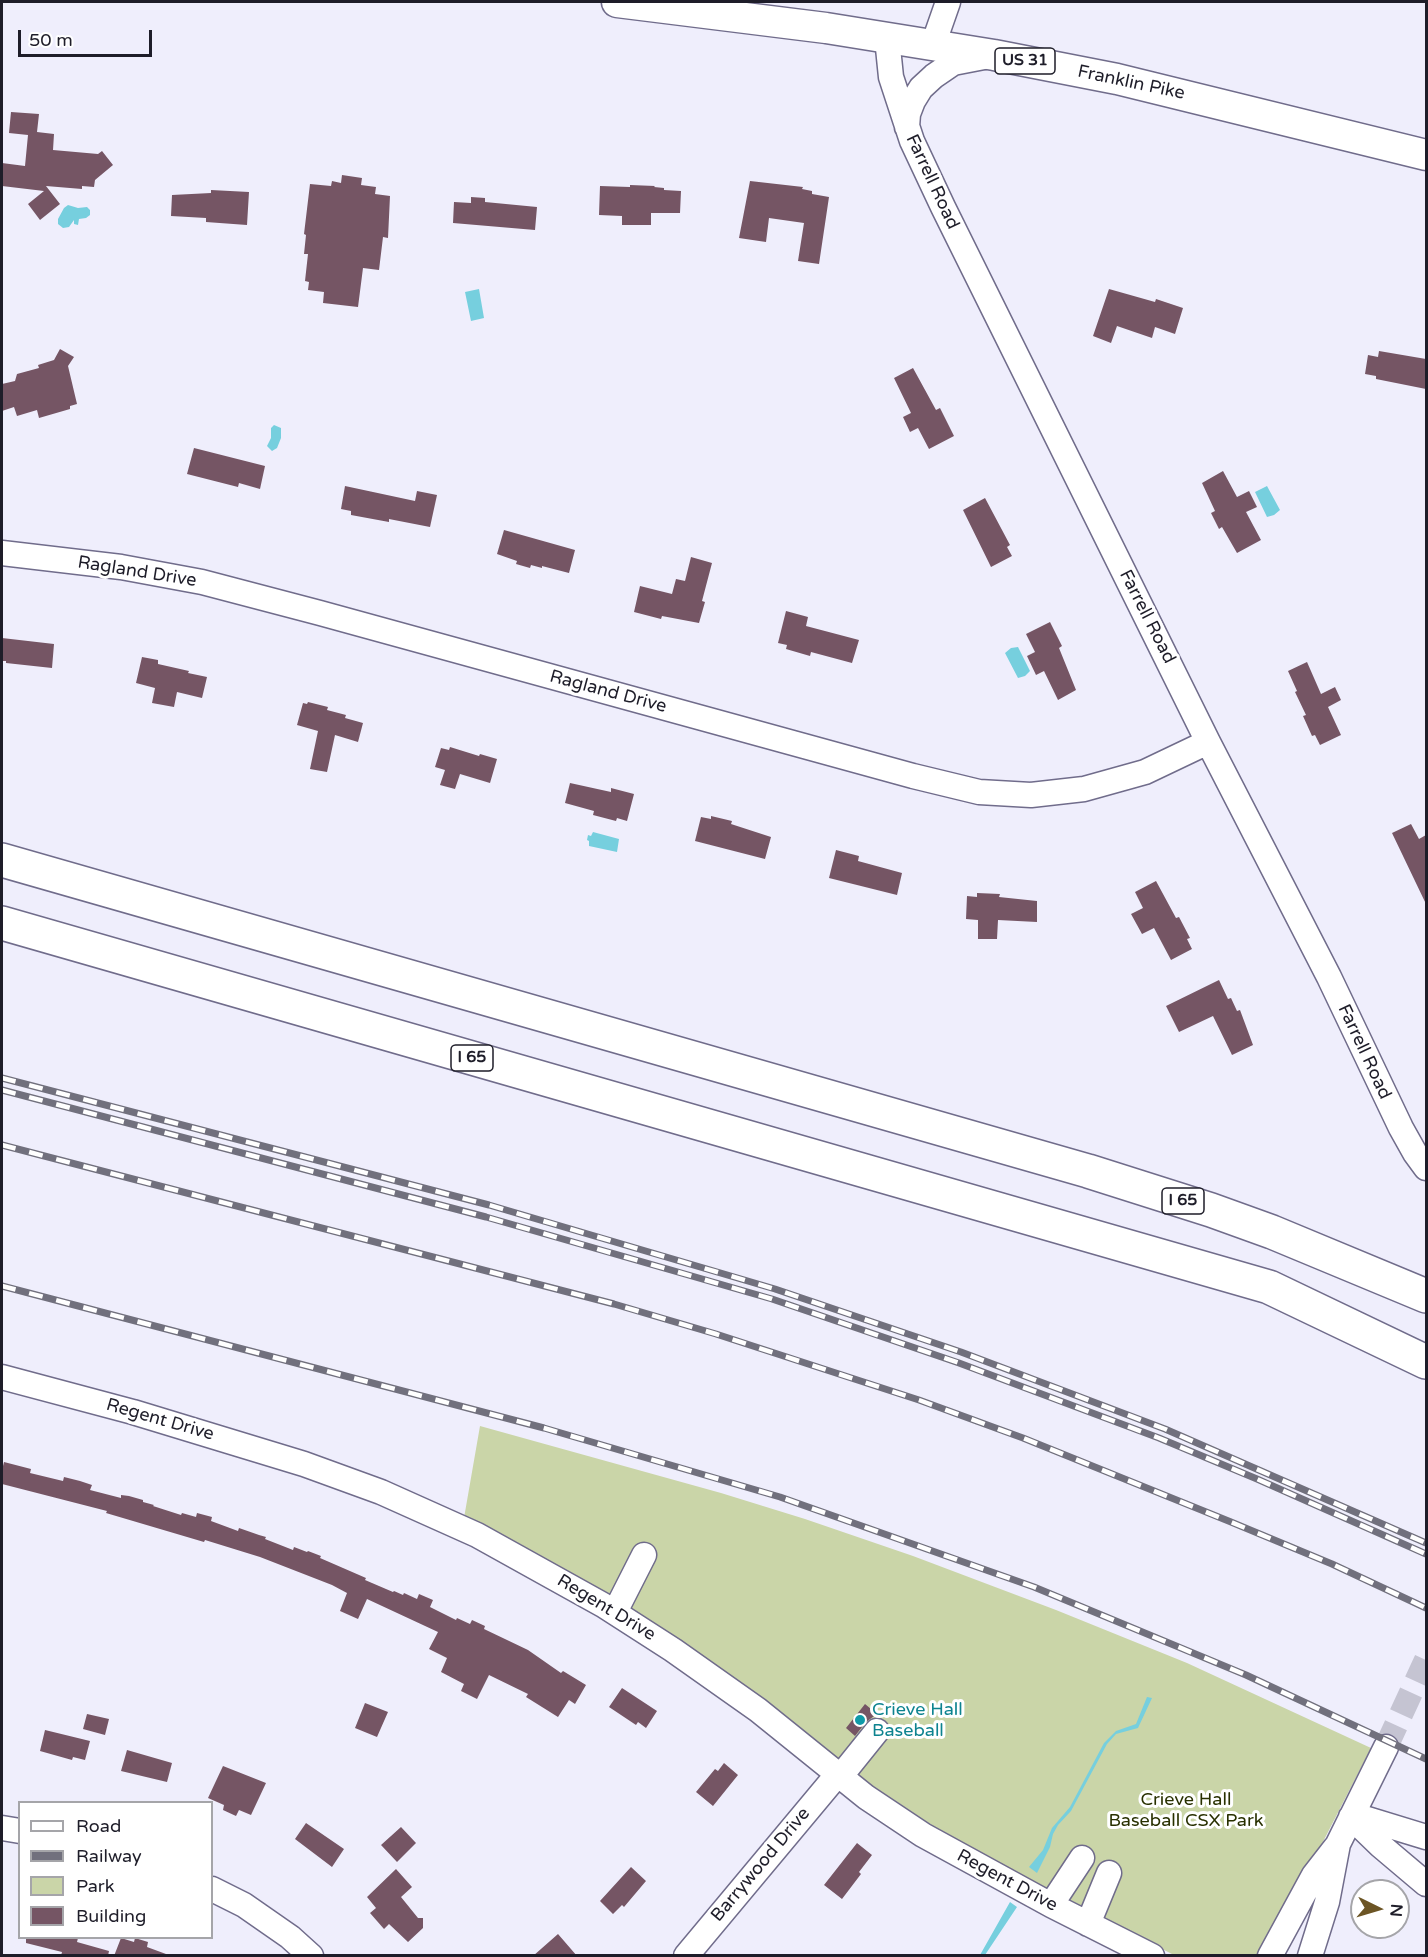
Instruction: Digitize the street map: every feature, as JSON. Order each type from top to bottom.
[{"type":"highway","name":"I 65","points":[[2,860],[1088,1171],[1272,1232],[1426,1296]]},
{"type":"highway","name":"I 65","points":[[2,923],[1269,1287],[1426,1362]]},
{"type":"main road","name":"Franklin Pike","points":[[617,2],[826,28],[994,55],[1117,79],[1426,155]]},
{"type":"street","points":[[933,45],[948,2]]},
{"type":"street","name":"Farrell Road","points":[[886,38],[891,76],[912,141],[970,264],[1208,742],[1288,896],[1390,1107],[1415,1153],[1426,1168]]},
{"type":"street","name":"Farrell Road","points":[[907,127],[908,114],[913,101],[921,88],[940,70],[958,61],[994,55]]},
{"type":"street","name":"Ragland Drive","points":[[2,553],[121,567],[202,582],[979,792],[1031,795],[1084,789],[1145,772],[1208,742]]},
{"type":"street","name":"Regent Drive","points":[[2,1377],[229,1440],[347,1478],[477,1535],[615,1612],[731,1690],[838,1776],[923,1835],[1051,1905],[1152,1956]]},
{"type":"street","points":[[615,1612],[644,1555]]},
{"type":"street","name":"Barrywood Drive","points":[[686,1956],[877,1731]]},
{"type":"street","points":[[1270,1956],[1314,1875],[1338,1844],[1386,1747]]},
{"type":"street","points":[[1352,1816],[1426,1837]]},
{"type":"street","points":[[1352,1816],[1381,1846],[1426,1884]]},
{"type":"street","points":[[2,1828],[18,1831]]},
{"type":"street","points":[[1310,1956],[1327,1902],[1338,1844]]},
{"type":"street","points":[[1051,1905],[1082,1858]]},
{"type":"street","points":[[1088,1924],[1109,1873]]},
{"type":"street","points":[[213,1890],[244,1905],[290,1937],[311,1956]]},
{"type":"green space","name":"Crieve Hall Baseball CSX Park","points":[[480,1426],[721,1493],[913,1556],[1187,1663],[1371,1748],[1265,1955],[1174,1955],[1029,1882],[910,1816],[701,1655],[639,1614],[555,1565],[464,1518]]},
{"type":"water","points":[[68,205],[78,208],[87,207],[90,215],[79,219],[78,225],[74,224],[74,220],[69,227],[63,228],[58,224],[58,219]]},
{"type":"water","points":[[479,289],[484,318],[471,321],[465,292]]},
{"type":"water","points":[[274,425],[281,428],[281,438],[277,448],[272,451],[267,446],[271,438],[271,428]]},
{"type":"water","points":[[1267,486],[1280,510],[1267,517],[1255,492]]},
{"type":"water","points":[[1018,647],[1030,671],[1018,678],[1005,653],[1011,648]]},
{"type":"water","points":[[593,832],[619,839],[617,852],[589,846],[588,835],[591,836]]},
{"type":"water","points":[[1147,1697],[1152,1698],[1138,1728],[1116,1734],[1107,1744],[1071,1811],[1053,1834],[1050,1847],[1037,1873],[1029,1867],[1043,1850],[1052,1828],[1070,1807],[1104,1743],[1116,1731],[1136,1724]]},
{"type":"water","points":[[1010,1902],[1017,1907],[985,1955],[980,1955]]},
{"type":"building","points":[[11,112],[39,114],[37,132],[54,134],[53,150],[98,154],[102,151],[113,165],[95,180],[94,187],[82,186],[82,189],[46,186],[60,204],[40,220],[28,204],[44,191],[2,186],[2,163],[25,166],[28,135],[9,133]]},
{"type":"building","points":[[342,175],[362,178],[361,185],[376,187],[375,194],[390,196],[388,238],[383,237],[379,270],[363,268],[358,307],[323,303],[324,292],[308,290],[309,282],[305,281],[308,254],[304,254],[306,235],[304,234],[310,184],[331,186],[332,181],[341,183]]},
{"type":"building","points":[[750,181],[803,187],[802,189],[812,191],[812,194],[829,197],[819,264],[798,261],[804,223],[769,218],[766,242],[739,238]]},
{"type":"building","points":[[630,185],[655,186],[664,188],[664,190],[681,191],[680,213],[651,213],[651,225],[622,225],[622,216],[599,215],[600,186],[630,187]]},
{"type":"building","points":[[211,190],[249,192],[247,225],[206,222],[206,218],[171,216],[172,195],[211,193]]},
{"type":"building","points":[[471,197],[485,198],[485,202],[537,207],[535,230],[453,223],[454,202],[471,203]]},
{"type":"building","points":[[1109,289],[1155,302],[1156,299],[1183,308],[1175,334],[1155,327],[1152,338],[1117,326],[1111,343],[1093,336]]},
{"type":"building","points":[[60,349],[74,357],[68,366],[77,404],[70,406],[70,409],[39,418],[37,410],[17,416],[14,407],[2,411],[2,384],[15,381],[17,374],[39,368],[38,365],[54,360]]},
{"type":"building","points":[[1379,351],[1426,359],[1426,389],[1376,379],[1376,376],[1365,374],[1368,355],[1378,357]]},
{"type":"building","points":[[913,368],[936,410],[940,408],[954,436],[929,449],[918,428],[910,432],[903,417],[911,413],[894,378]]},
{"type":"building","points":[[194,448],[265,466],[260,489],[239,483],[238,487],[187,474]]},
{"type":"building","points":[[1223,471],[1237,497],[1249,491],[1257,507],[1246,512],[1261,540],[1237,553],[1222,527],[1219,529],[1211,513],[1215,511],[1202,483]]},
{"type":"building","points":[[345,486],[415,501],[417,491],[437,495],[430,527],[351,515],[351,511],[341,509]]},
{"type":"building","points":[[985,498],[1010,545],[1007,547],[1012,556],[991,567],[963,510]]},
{"type":"building","points":[[504,530],[575,550],[569,573],[542,566],[542,568],[531,565],[530,568],[497,554]]},
{"type":"building","points":[[691,557],[712,563],[699,623],[662,616],[661,619],[634,612],[640,586],[672,594],[676,579],[685,581]]},
{"type":"building","points":[[786,611],[808,617],[806,626],[859,640],[852,663],[811,652],[810,656],[786,649],[787,645],[778,643]]},
{"type":"building","points":[[1050,622],[1062,646],[1059,648],[1076,690],[1058,700],[1044,671],[1036,675],[1027,656],[1035,652],[1026,634]]},
{"type":"building","points":[[2,638],[54,644],[52,668],[2,661]]},
{"type":"building","points":[[142,657],[158,660],[158,664],[207,677],[202,698],[177,692],[174,707],[152,703],[155,688],[136,683]]},
{"type":"building","points":[[1307,662],[1321,694],[1335,687],[1341,700],[1328,707],[1341,735],[1320,745],[1315,735],[1312,736],[1303,716],[1306,715],[1288,671]]},
{"type":"building","points":[[303,703],[328,707],[327,710],[363,723],[358,742],[335,735],[327,772],[310,769],[318,731],[297,725]]},
{"type":"building","points":[[450,747],[497,759],[490,783],[460,774],[455,789],[440,785],[445,770],[435,767],[441,748],[449,750]]},
{"type":"building","points":[[570,783],[611,792],[611,788],[634,794],[627,821],[617,818],[616,821],[593,815],[594,811],[565,803]]},
{"type":"building","points":[[711,816],[732,821],[731,824],[771,837],[765,859],[695,841],[701,817],[711,819]]},
{"type":"building","points":[[1411,824],[1419,839],[1426,835],[1426,904],[1392,833]]},
{"type":"building","points":[[836,850],[859,856],[858,861],[902,873],[897,895],[829,878]]},
{"type":"building","points":[[1156,881],[1190,938],[1187,939],[1192,949],[1171,960],[1154,928],[1142,934],[1131,914],[1143,908],[1135,892]]},
{"type":"building","points":[[977,893],[1000,894],[999,897],[1037,901],[1037,922],[998,920],[997,939],[978,939],[978,920],[966,919],[967,896],[977,897]]},
{"type":"building","points":[[1219,980],[1228,999],[1231,998],[1237,1011],[1240,1010],[1253,1045],[1232,1055],[1213,1016],[1179,1032],[1166,1006]]},
{"type":"building","points":[[4,1462],[31,1469],[30,1473],[63,1481],[64,1477],[80,1481],[92,1485],[90,1490],[121,1498],[121,1495],[129,1496],[181,1515],[182,1513],[196,1517],[197,1513],[212,1517],[211,1521],[238,1531],[239,1528],[266,1537],[265,1539],[293,1550],[294,1547],[308,1551],[393,1592],[403,1595],[404,1593],[417,1599],[419,1594],[433,1600],[430,1607],[456,1620],[457,1618],[470,1624],[472,1620],[485,1626],[484,1629],[528,1650],[561,1673],[563,1671],[586,1685],[575,1704],[569,1700],[558,1717],[526,1697],[528,1694],[489,1675],[477,1699],[461,1691],[464,1684],[441,1672],[447,1658],[429,1649],[438,1632],[367,1599],[358,1619],[340,1611],[347,1593],[260,1557],[106,1513],[107,1511],[2,1484]]},
{"type":"building","points":[[622,1688],[657,1711],[646,1728],[638,1722],[636,1725],[609,1707]]},
{"type":"building","points":[[365,1703],[388,1712],[377,1737],[355,1728]]},
{"type":"building","name":"Crieve Hall Baseball","points":[[865,1704],[877,1714],[866,1722],[855,1736],[846,1728]]},
{"type":"building","points":[[87,1714],[109,1719],[105,1735],[83,1729]]},
{"type":"building","points":[[45,1730],[90,1741],[85,1760],[73,1757],[72,1760],[40,1751]]},
{"type":"building","points":[[127,1750],[172,1763],[167,1782],[121,1771]]},
{"type":"building","points":[[724,1763],[738,1775],[713,1806],[696,1792],[715,1769],[718,1771]]},
{"type":"building","points":[[223,1766],[266,1783],[251,1815],[239,1810],[236,1816],[223,1810],[224,1805],[208,1798]]},
{"type":"building","points":[[306,1823],[344,1849],[332,1867],[295,1839]]},
{"type":"building","points":[[401,1827],[416,1843],[397,1862],[381,1845]]},
{"type":"building","points":[[857,1843],[872,1855],[842,1899],[824,1885]]},
{"type":"building","points":[[631,1867],[646,1881],[624,1907],[622,1905],[613,1914],[600,1901]]},
{"type":"building","points":[[396,1869],[412,1887],[401,1897],[418,1918],[423,1918],[423,1928],[408,1942],[389,1924],[384,1929],[370,1913],[376,1908],[367,1897]]},
{"type":"building","points":[[558,1934],[577,1956],[533,1956]]},
{"type":"building","points":[[26,1939],[78,1939],[77,1942],[109,1951],[108,1956],[61,1956],[62,1952],[26,1943]]},
{"type":"building","points":[[121,1939],[134,1942],[135,1939],[138,1939],[148,1942],[147,1947],[166,1954],[166,1956],[114,1956]]},
{"type":"tunnel","points":[[1386,1747],[1426,1660]]},
{"type":"railway","points":[[2,1078],[489,1205],[775,1289],[961,1352],[1165,1429],[1426,1543]]},
{"type":"railway","points":[[2,1090],[486,1217],[772,1299],[959,1363],[1159,1438],[1426,1554]]},
{"type":"railway","points":[[2,1145],[614,1304],[716,1334],[919,1400],[1023,1438],[1231,1522],[1332,1564],[1426,1608]]},
{"type":"railway","points":[[2,1286],[544,1428],[780,1497],[1034,1587],[1246,1675],[1426,1759]]},
{"type":"place","name":"Crieve Hall Baseball","points":[[860,1720]]}]
